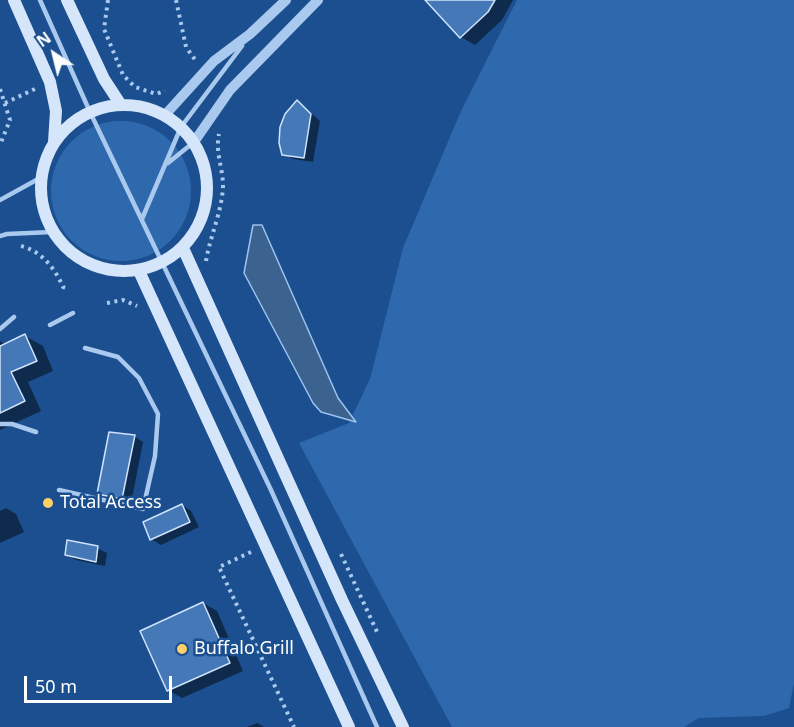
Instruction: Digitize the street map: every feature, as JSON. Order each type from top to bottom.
[{"type":"main road","points":[[14,0],[50,82],[56,111],[54,142]]},
{"type":"main road","points":[[67,0],[104,79],[121,105]]},
{"type":"main road","points":[[121,105],[143,107],[165,115],[181,127],[194,142],[204,163],[208,185],[207,197],[197,230],[183,248],[163,262],[139,271],[115,272],[90,265],[64,247],[52,232],[44,215],[40,197],[40,178],[45,159],[54,142],[70,124],[90,112],[121,105]]},
{"type":"main road","points":[[183,248],[342,600],[403,727]]},
{"type":"main road","points":[[139,271],[349,727]]},
{"type":"street","points":[[165,115],[214,62],[250,34],[286,0]]},
{"type":"street","points":[[194,142],[230,90],[318,0]]},
{"type":"lane","points":[[40,0],[90,112],[271,490],[377,727]]},
{"type":"lane","points":[[142,219],[181,127],[250,34]]},
{"type":"lane","points":[[166,165],[194,142]]},
{"type":"lane","points":[[0,200],[40,178]]},
{"type":"lane","points":[[0,236],[52,232]]},
{"type":"lane","points":[[50,325],[73,313]]},
{"type":"lane","points":[[0,329],[14,318]]},
{"type":"lane","points":[[59,490],[143,509],[154,456],[158,414],[139,378],[118,357],[85,348]]},
{"type":"lane","points":[[0,424],[12,424],[36,432]]},
{"type":"path","points":[[108,0],[104,29],[123,75],[135,87],[156,94],[169,91]]},
{"type":"path","points":[[176,0],[186,47],[200,67]]},
{"type":"path","points":[[5,103],[39,87]]},
{"type":"path","points":[[0,89],[10,120],[0,145]]},
{"type":"path","points":[[208,269],[206,261],[221,207],[223,183],[217,144],[222,125]]},
{"type":"path","points":[[11,244],[31,249],[48,262],[58,274],[63,287],[68,289]]},
{"type":"path","points":[[107,303],[123,300],[132,302],[143,313]]},
{"type":"path","points":[[252,551],[219,567],[294,727]]},
{"type":"shaded area","points":[[517,0],[794,0],[794,683],[789,708],[764,716],[699,718],[684,727],[452,727],[299,443],[349,423],[370,379],[403,248],[461,111]]},
{"type":"shaded area","points":[[121,121],[148,127],[160,133],[170,142],[179,152],[185,164],[191,191],[185,218],[179,230],[170,240],[160,249],[148,255],[121,261],[94,255],[82,249],[72,240],[63,230],[57,218],[51,191],[57,164],[63,152],[72,142],[82,133],[94,127]]},
{"type":"shaded area","points":[[253,225],[262,225],[338,398],[356,422],[321,412],[313,403],[244,273]]},
{"type":"building","points":[[425,0],[495,0],[488,12],[460,38]]},
{"type":"building","points":[[297,100],[311,114],[304,158],[282,155],[279,143],[280,127],[285,114]]},
{"type":"building","points":[[25,334],[37,361],[11,372],[25,401],[0,413],[0,346]]},
{"type":"building","points":[[109,432],[135,435],[122,499],[97,494]]},
{"type":"building","points":[[182,504],[190,522],[150,540],[143,522]]},
{"type":"building","points":[[67,540],[98,546],[96,562],[65,555]]},
{"type":"building","points":[[203,602],[230,663],[167,691],[140,631]]},
{"type":"place","name":"Total Access","points":[[48,503]]},
{"type":"place","name":"Buffalo Grill","points":[[182,649]]}]
